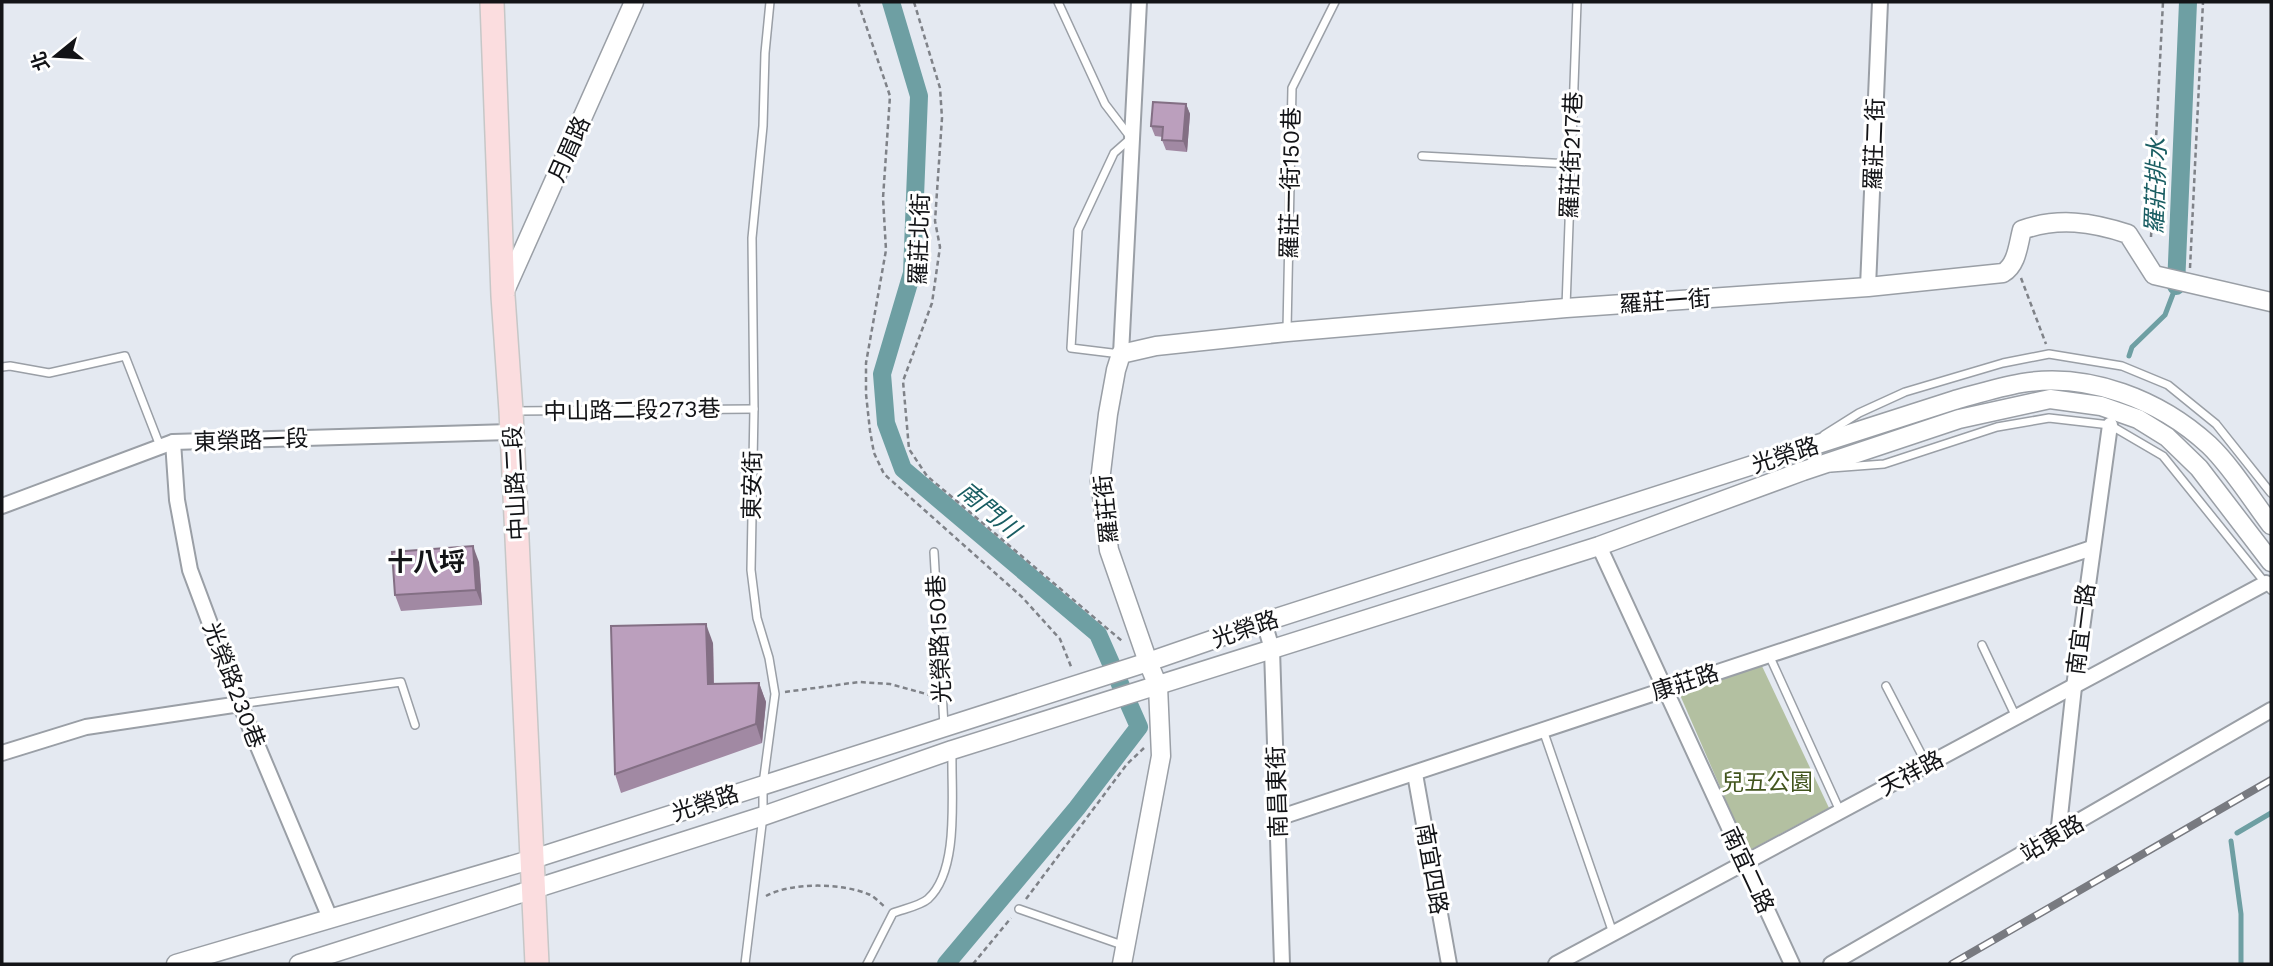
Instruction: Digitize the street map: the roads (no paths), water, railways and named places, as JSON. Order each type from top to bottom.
[{"type":"main road","name":"中山路二段","points":[[492,2],[503,296],[512,421],[537,964]]},
{"type":"street","name":"月眉路","points":[[503,296],[634,2]]},
{"type":"street","name":"羅莊街","points":[[1124,955],[1161,756],[1158,686],[1110,550],[1100,481],[1115,370],[1121,354],[1139,2]]},
{"type":"street","name":"羅莊二街","points":[[1868,287],[1880,2]]},
{"type":"street","name":"羅莊一街","points":[[1121,354],[1156,345],[1287,332],[1566,308],[1868,287],[2003,273],[2015,262],[2022,230],[2041,223],[2077,221],[2128,234],[2152,272],[2190,284],[2271,302]]},
{"type":"street","name":"光榮路","points":[[176,964],[533,859],[1966,397],[2023,383],[2071,382],[2106,388],[2139,399],[2182,424],[2210,447],[2271,525]]},
{"type":"street","name":"光榮路","points":[[299,964],[334,959],[533,889],[763,816],[952,750],[1599,546],[1803,471],[1972,416],[2050,399],[2101,406],[2138,419],[2167,437],[2199,468],[2271,562]]},
{"type":"street","name":"東榮路一段","points":[[2,506],[167,444],[512,421]]},
{"type":"street","name":"南宜一路","points":[[2058,835],[2074,687],[2110,425]]},
{"type":"street","name":"光榮路230巷","points":[[167,444],[190,570],[240,704],[330,918]]},
{"type":"street","name":"南宜二路","points":[[1599,546],[1792,964]]},
{"type":"street","name":"康莊路","points":[[1278,818],[2092,548]]},
{"type":"street","name":"天祥路","points":[[1556,964],[2017,717],[2269,586]]},
{"type":"street","name":"南昌東街","points":[[1264,622],[1272,649],[1282,964]]},
{"type":"street","points":[[2,752],[86,727],[240,704]]},
{"type":"street","name":"站東路","points":[[1831,964],[2271,710]]},
{"type":"street","name":"南宜四路","points":[[1415,774],[1449,964]]},
{"type":"lane","name":"東安街","points":[[745,964],[763,816],[762,784],[775,694],[769,658],[757,618],[751,570],[754,408],[752,238],[763,126],[769,2]]},
{"type":"lane","points":[[1058,2],[1105,104],[1131,138],[1114,153],[1078,230],[1072,348],[1121,354]]},
{"type":"lane","name":"羅莊一街150巷","points":[[1287,332],[1292,88],[1335,2]]},
{"type":"lane","name":"羅莊街217巷","points":[[1566,308],[1577,2]]},
{"type":"lane","points":[[1422,156],[1570,164]]},
{"type":"lane","points":[[1799,451],[1859,413],[1905,392],[2003,363],[2049,354],[2122,366],[2168,385],[2216,424],[2271,493]]},
{"type":"lane","name":"光榮路230巷","points":[[2,367],[49,373],[125,356],[167,444]]},
{"type":"lane","name":"中山路二段273巷","points":[[512,421],[754,408]]},
{"type":"lane","points":[[1803,471],[1884,464],[1997,427],[2049,418],[2110,425],[2162,456],[2269,586]]},
{"type":"lane","name":"光榮路150巷","points":[[934,552],[944,727]]},
{"type":"lane","points":[[1982,645],[2017,717]]},
{"type":"lane","points":[[1769,654],[1840,811]]},
{"type":"lane","points":[[240,704],[401,682],[415,725]]},
{"type":"lane","points":[[1886,686],[1927,765]]},
{"type":"lane","points":[[1543,730],[1613,933]]},
{"type":"lane","points":[[867,964],[893,913],[927,900],[944,877],[950,852],[952,750]]},
{"type":"lane","points":[[1019,909],[1124,955]]},
{"type":"waterway","name":"南門川","points":[[891,2],[919,96],[912,273],[882,374],[886,423],[903,469],[1098,634],[1139,727],[1077,808],[946,964]]},
{"type":"waterway","name":"羅莊排水","points":[[2176,286],[2188,2]]},
{"type":"waterway","name":"羅莊排水","points":[[2129,356],[2132,347],[2165,315],[2176,286]]},
{"type":"waterway","points":[[2237,833],[2271,813]]},
{"type":"waterway","name":"羅莊排水","points":[[2231,841],[2241,914],[2241,964]]},
{"type":"railway","points":[[1952,964],[2271,780]]},
{"type":"district","name":"十八埒","points":[[426,562]]},
{"type":"park label","name":"兒五公園","points":[[1767,782]]}]
